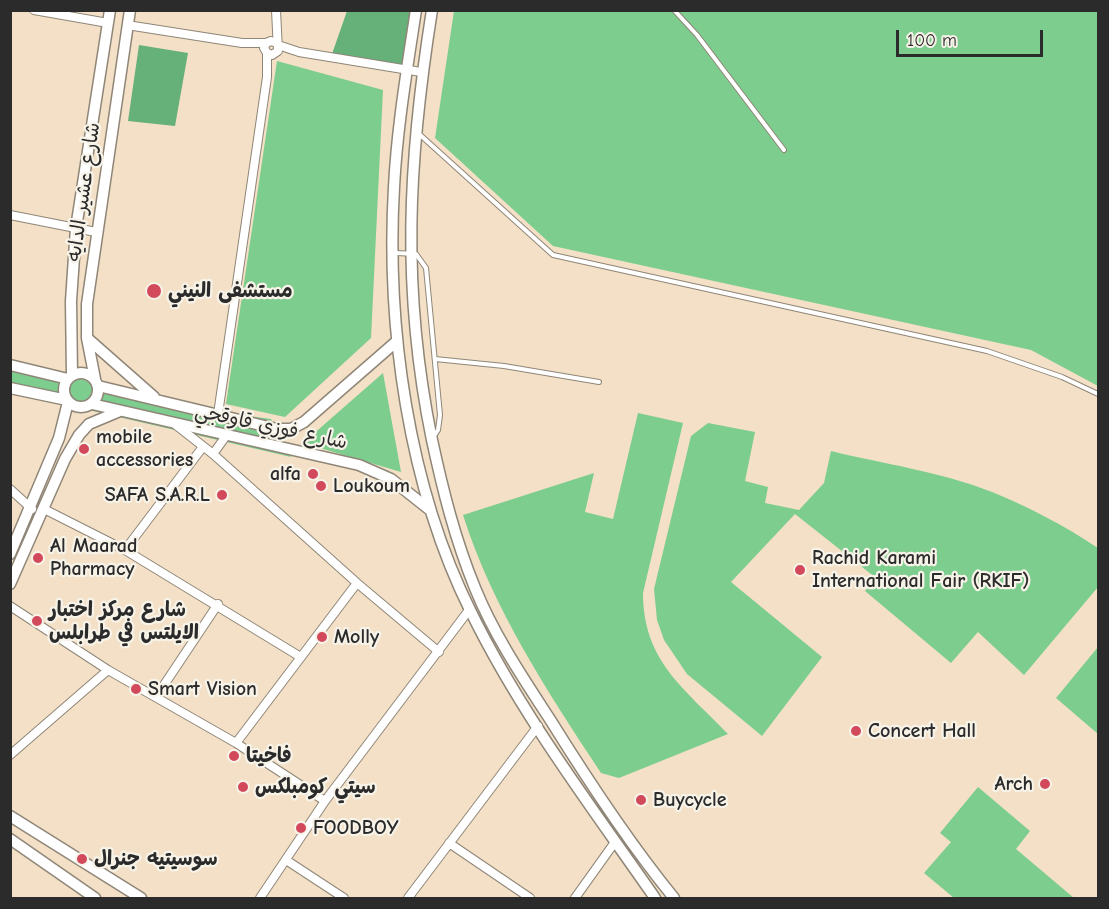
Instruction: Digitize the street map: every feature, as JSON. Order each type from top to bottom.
[{"type":"street","points":[[34,10],[108,22]]},
{"type":"street","name":"شارع عشير الدايه","points":[[70,377],[71,301],[76,228],[110,10]]},
{"type":"street","name":"شارع عشير الدايه","points":[[96,382],[87,338],[87,304],[130,10]]},
{"type":"street","points":[[218,414],[276,10]]},
{"type":"street","points":[[416,10],[394,186],[393,253],[397,341],[412,433],[432,511],[470,610],[492,653],[615,842],[655,898]]},
{"type":"street","points":[[432,10],[421,72],[415,130],[411,174],[409,252],[416,347],[432,439],[456,539],[477,592],[502,643],[592,787],[674,898]]},
{"type":"street","points":[[127,25],[421,72]]},
{"type":"street","points":[[10,215],[96,232]]},
{"type":"street","points":[[87,338],[156,399]]},
{"type":"street","name":"شارع فوزي قاوقجي","points":[[96,382],[284,430],[304,422],[397,341]]},
{"type":"street","points":[[10,365],[70,377],[82,373],[96,382],[96,399],[92,404],[77,407],[68,401],[10,388]]},
{"type":"street","points":[[10,554],[32,509],[59,438],[68,401],[64,389],[70,377]]},
{"type":"street","name":"شارع فوزي قاوقجي","points":[[92,404],[176,425],[340,459],[377,471],[402,486],[432,511]]},
{"type":"street","points":[[10,584],[79,435],[89,424],[120,411]]},
{"type":"street","points":[[176,425],[202,448],[213,454],[357,583],[439,652]]},
{"type":"street","points":[[281,448],[287,439],[284,430]]},
{"type":"street","points":[[213,454],[226,436]]},
{"type":"street","points":[[125,550],[202,448]]},
{"type":"street","points":[[10,489],[32,509]]},
{"type":"street","points":[[44,509],[125,550],[218,604],[300,656]]},
{"type":"street","points":[[236,743],[357,583]]},
{"type":"street","points":[[156,697],[218,604]]},
{"type":"street","points":[[10,606],[108,670],[236,743],[325,801]]},
{"type":"street","points":[[260,898],[325,801],[470,610]]},
{"type":"street","points":[[10,755],[108,670]]},
{"type":"street","points":[[408,898],[538,726]]},
{"type":"street","points":[[10,816],[141,898]]},
{"type":"street","points":[[23,847],[34,831]]},
{"type":"street","points":[[10,839],[95,898]]},
{"type":"street","points":[[575,898],[615,842]]},
{"type":"street","points":[[449,843],[530,898]]},
{"type":"street","points":[[286,860],[344,898]]},
{"type":"lane","points":[[674,10],[697,35],[784,150]]},
{"type":"lane","points":[[415,130],[553,255],[987,351],[1062,377],[1098,394]]},
{"type":"lane","points":[[393,253],[409,252],[421,257],[426,268],[440,423],[432,439]]},
{"type":"lane","points":[[435,359],[504,366],[599,382]]},
{"type":"green space","points":[[347,11],[422,11],[408,71],[332,54]]},
{"type":"green space","points":[[454,11],[1098,11],[1098,386],[1031,350],[553,246],[435,138]]},
{"type":"green space","points":[[139,45],[188,53],[175,126],[128,121]]},
{"type":"green space","points":[[277,61],[383,90],[371,338],[285,417],[226,404]]},
{"type":"green space","points":[[11,362],[211,411],[271,419],[291,457],[11,392]]},
{"type":"green space","points":[[383,373],[401,472],[303,443]]},
{"type":"green space","points":[[638,413],[683,423],[643,593],[650,637],[669,672],[728,734],[619,778],[601,773],[523,648],[475,550],[463,515],[594,473],[585,512],[613,519]]},
{"type":"green space","points":[[708,423],[755,432],[745,481],[768,487],[765,503],[799,510],[824,483],[831,451],[933,474],[973,485],[1020,504],[1098,548],[1098,587],[1024,675],[978,632],[951,663],[865,591],[876,578],[795,514],[731,582],[822,657],[762,736],[687,674],[664,640],[657,620],[654,589],[691,436]]},
{"type":"green space","points":[[1098,647],[1098,734],[1056,698]]},
{"type":"green space","points":[[978,787],[1030,831],[1016,849],[1074,898],[954,898],[924,873],[951,842],[940,833]]},
{"type":"place","name":"مستشفى النيني","points":[[154,291]]},
{"type":"place","name":"mobile accessories","points":[[84,449]]},
{"type":"place","name":"alfa","points":[[313,474]]},
{"type":"place","name":"Loukoum","points":[[321,486]]},
{"type":"place","name":"SAFA S.A.R.L","points":[[222,495]]},
{"type":"place","name":"Al Maarad Pharmacy","points":[[38,558]]},
{"type":"place","name":"Rachid Karami International Fair (RKIF)","points":[[800,570]]},
{"type":"place","name":"شارع مركز اختبار الايلتس في طرابلس","points":[[37,621]]},
{"type":"place","name":"Molly","points":[[322,637]]},
{"type":"place","name":"Smart Vision","points":[[136,689]]},
{"type":"place","name":"Concert Hall","points":[[856,731]]},
{"type":"place","name":"فاخيتا","points":[[234,756]]},
{"type":"place","name":"Arch","points":[[1045,784]]},
{"type":"place","name":"سيتي كومبلكس","points":[[243,787]]},
{"type":"place","name":"Buycycle","points":[[641,800]]},
{"type":"place","name":"FOODBOY","points":[[301,828]]},
{"type":"place","name":"سوسيتيه جنرال","points":[[82,859]]}]
